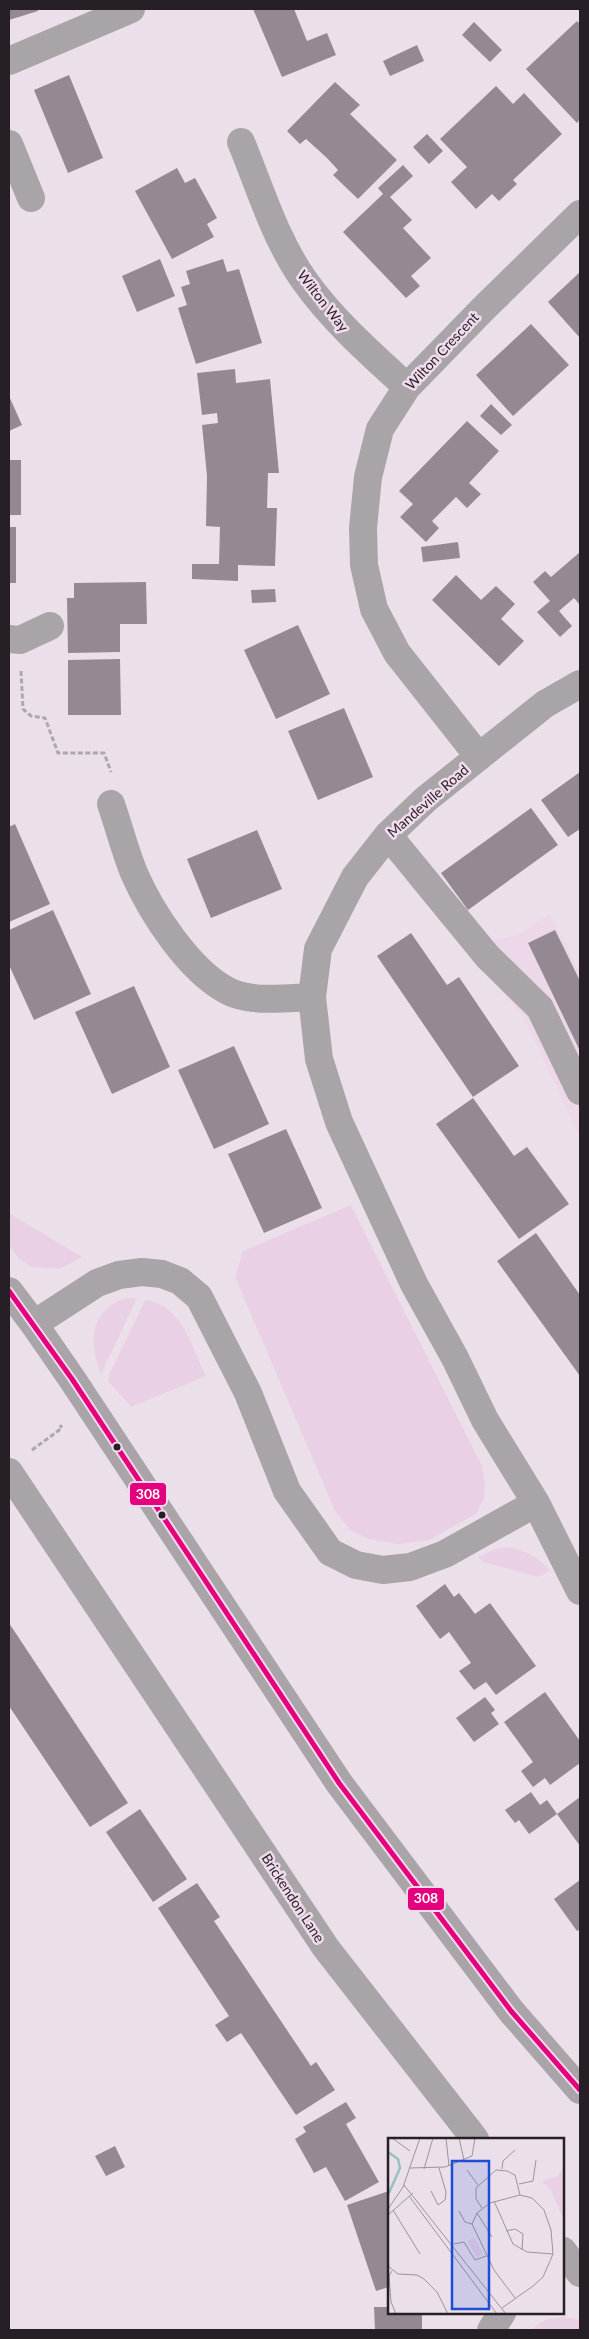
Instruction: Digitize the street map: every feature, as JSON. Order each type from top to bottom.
[{"type":"street","points":[[9,62],[131,9]]},
{"type":"street","name":"Wilton Way","points":[[241,142],[278,236],[304,280],[347,332],[407,387]]},
{"type":"street","points":[[9,144],[31,198]]},
{"type":"street","name":"Wilton Crescent","points":[[479,757],[397,653],[374,609],[364,566],[363,528],[368,478],[380,428],[407,387],[580,214]]},
{"type":"street","points":[[14,640],[50,626]]},
{"type":"street","name":"Mandeville Road","points":[[580,684],[546,704],[426,799],[388,835],[355,877],[318,949],[312,997],[319,1058],[339,1122],[414,1284],[455,1358],[485,1420],[536,1503],[580,1591]]},
{"type":"street","points":[[111,804],[134,873],[173,941],[205,974],[229,992],[261,998],[312,997]]},
{"type":"street","points":[[388,835],[487,956],[540,1008],[580,1091]]},
{"type":"street","points":[[34,1324],[97,1283],[119,1275],[142,1272],[162,1274],[180,1281],[199,1297],[248,1393],[287,1491],[330,1552],[356,1565],[383,1570],[410,1567],[445,1554],[536,1503]]},
{"type":"street","points":[[9,1291],[34,1324],[339,1783],[511,2011],[580,2090]]},
{"type":"street","name":"Brickendon Lane","points":[[9,1472],[326,1948],[474,2138]]},
{"type":"street","points":[[491,2330],[501,2314]]},
{"type":"path","points":[[14,640],[23,709],[31,716],[45,718],[58,753],[104,753],[116,784],[111,804]]},
{"type":"path","points":[[31,1451],[62,1428]]},
{"type":"shaded area","points":[[425,857],[490,941],[517,935],[550,914],[580,975],[580,1138],[523,1016],[405,879]]},
{"type":"shaded area","points":[[351,1205],[482,1466],[485,1482],[484,1499],[476,1514],[429,1540],[398,1544],[369,1539],[350,1530],[335,1511],[235,1277],[243,1251]]},
{"type":"shaded area","points":[[9,1213],[83,1257],[60,1269],[32,1267],[19,1259],[9,1245]]},
{"type":"shaded area","points":[[128,1298],[137,1298],[101,1374],[94,1351],[95,1328],[99,1318],[106,1309],[115,1302]]},
{"type":"shaded area","points":[[145,1300],[158,1303],[177,1318],[206,1376],[131,1407],[108,1381],[110,1373]]},
{"type":"shaded area","points":[[507,1547],[531,1555],[550,1570],[539,1577],[483,1562],[478,1557],[496,1549]]},
{"type":"shaded area","points":[[563,2317],[580,2320],[580,2330],[530,2330],[547,2319]]},
{"type":"building","points":[[9,9],[37,9],[38,11],[9,20]]},
{"type":"building","points":[[253,9],[294,9],[307,41],[327,33],[336,55],[282,77]]},
{"type":"building","points":[[577,21],[580,24],[580,119],[577,123],[526,69]]},
{"type":"building","points":[[474,22],[502,50],[490,62],[462,35]]},
{"type":"building","points":[[417,45],[424,61],[390,76],[383,61]]},
{"type":"building","points":[[69,75],[103,158],[68,173],[34,90]]},
{"type":"building","points":[[335,82],[360,105],[350,114],[397,160],[358,199],[333,175],[338,170],[327,158],[306,139],[300,144],[287,131]]},
{"type":"building","points":[[496,86],[513,104],[524,93],[562,134],[513,180],[517,184],[499,201],[492,194],[476,209],[451,182],[467,167],[440,139]]},
{"type":"building","points":[[427,134],[443,151],[429,164],[413,147]]},
{"type":"building","points":[[403,165],[413,176],[390,197],[412,220],[403,228],[431,258],[411,276],[420,286],[406,298],[343,232],[383,194],[378,188]]},
{"type":"building","points":[[177,168],[185,183],[195,178],[217,218],[207,224],[214,237],[172,259],[135,191]]},
{"type":"building","points":[[160,259],[175,296],[137,312],[122,276]]},
{"type":"building","points":[[223,259],[227,272],[239,269],[262,343],[196,364],[178,308],[187,305],[181,287],[190,284],[186,271]]},
{"type":"building","points":[[580,272],[580,338],[548,302]]},
{"type":"building","points":[[531,324],[569,365],[513,416],[476,375]]},
{"type":"building","points":[[235,369],[236,383],[270,379],[279,473],[268,473],[267,508],[277,508],[275,566],[238,565],[238,581],[192,579],[192,564],[219,564],[220,527],[206,526],[207,476],[202,425],[218,423],[217,413],[202,415],[197,373]]},
{"type":"building","points":[[9,396],[22,425],[9,431]]},
{"type":"building","points":[[491,404],[512,425],[501,435],[480,416]]},
{"type":"building","points":[[467,421],[499,451],[469,483],[481,494],[467,508],[456,497],[432,521],[439,528],[426,542],[400,517],[413,504],[399,491]]},
{"type":"building","points":[[9,460],[21,460],[21,515],[9,515]]},
{"type":"building","points":[[9,527],[16,527],[16,583],[9,583]]},
{"type":"building","points":[[458,542],[460,558],[423,562],[421,547]]},
{"type":"building","points":[[580,552],[580,605],[574,598],[559,611],[572,626],[560,637],[537,612],[550,601],[533,582],[545,571],[551,577]]},
{"type":"building","points":[[456,575],[481,600],[496,586],[515,604],[501,619],[524,641],[499,666],[432,600]]},
{"type":"building","points":[[146,582],[147,624],[120,624],[120,652],[68,653],[67,598],[74,598],[74,583]]},
{"type":"building","points":[[275,589],[276,602],[252,603],[251,590]]},
{"type":"building","points":[[298,625],[330,694],[276,719],[244,650]]},
{"type":"building","points":[[120,659],[121,715],[68,715],[68,660]]},
{"type":"building","points":[[344,708],[373,777],[318,800],[288,731]]},
{"type":"building","points":[[580,772],[580,829],[568,837],[541,800]]},
{"type":"building","points":[[531,808],[558,845],[468,910],[441,873]]},
{"type":"building","points":[[15,824],[50,904],[9,922],[9,827]]},
{"type":"building","points":[[257,830],[282,889],[211,918],[187,859]]},
{"type":"building","points":[[53,910],[91,994],[34,1020],[9,965],[9,930]]},
{"type":"building","points":[[555,930],[580,981],[580,1051],[528,943]]},
{"type":"building","points":[[411,933],[447,985],[459,977],[519,1066],[473,1097],[377,956]]},
{"type":"building","points":[[134,986],[170,1067],[112,1094],[75,1012]]},
{"type":"building","points":[[234,1046],[269,1124],[214,1149],[178,1070]]},
{"type":"building","points":[[473,1098],[514,1156],[527,1147],[569,1204],[519,1239],[436,1124]]},
{"type":"building","points":[[286,1129],[322,1208],[264,1233],[228,1154]]},
{"type":"building","points":[[536,1233],[580,1295],[580,1376],[497,1261]]},
{"type":"building","points":[[445,1584],[454,1597],[459,1593],[475,1614],[490,1603],[536,1666],[496,1695],[486,1682],[474,1690],[459,1671],[471,1663],[449,1632],[440,1639],[416,1606]]},
{"type":"building","points":[[9,1623],[128,1803],[90,1827],[9,1706]]},
{"type":"building","points":[[545,1692],[580,1741],[580,1763],[550,1785],[545,1778],[533,1787],[521,1771],[533,1762],[504,1722]]},
{"type":"building","points":[[485,1697],[495,1710],[491,1713],[499,1724],[474,1742],[456,1718]]},
{"type":"building","points":[[531,1792],[540,1805],[547,1800],[557,1814],[529,1834],[519,1820],[515,1823],[505,1810]]},
{"type":"building","points":[[580,1797],[580,1846],[557,1814]]},
{"type":"building","points":[[140,1809],[187,1879],[153,1902],[106,1832]]},
{"type":"building","points":[[580,1880],[580,1929],[577,1931],[554,1899]]},
{"type":"building","points":[[197,1883],[220,1917],[214,1921],[311,2066],[316,2062],[335,2090],[296,2115],[241,2033],[227,2042],[215,2025],[229,2016],[158,1908]]},
{"type":"building","points":[[346,2102],[356,2118],[346,2124],[379,2182],[345,2201],[326,2167],[314,2173],[295,2139],[306,2132],[303,2127]]},
{"type":"building","points":[[115,2146],[125,2167],[106,2176],[95,2156]]},
{"type":"building","points":[[388,2191],[388,2287],[376,2291],[347,2205]]},
{"type":"building","points":[[374,2307],[388,2307],[388,2314],[422,2314],[422,2330],[375,2330]]},
{"type":"transit line","name":"308","points":[[9,1291],[72,1379],[339,1783],[511,2011],[580,2090]]}]
